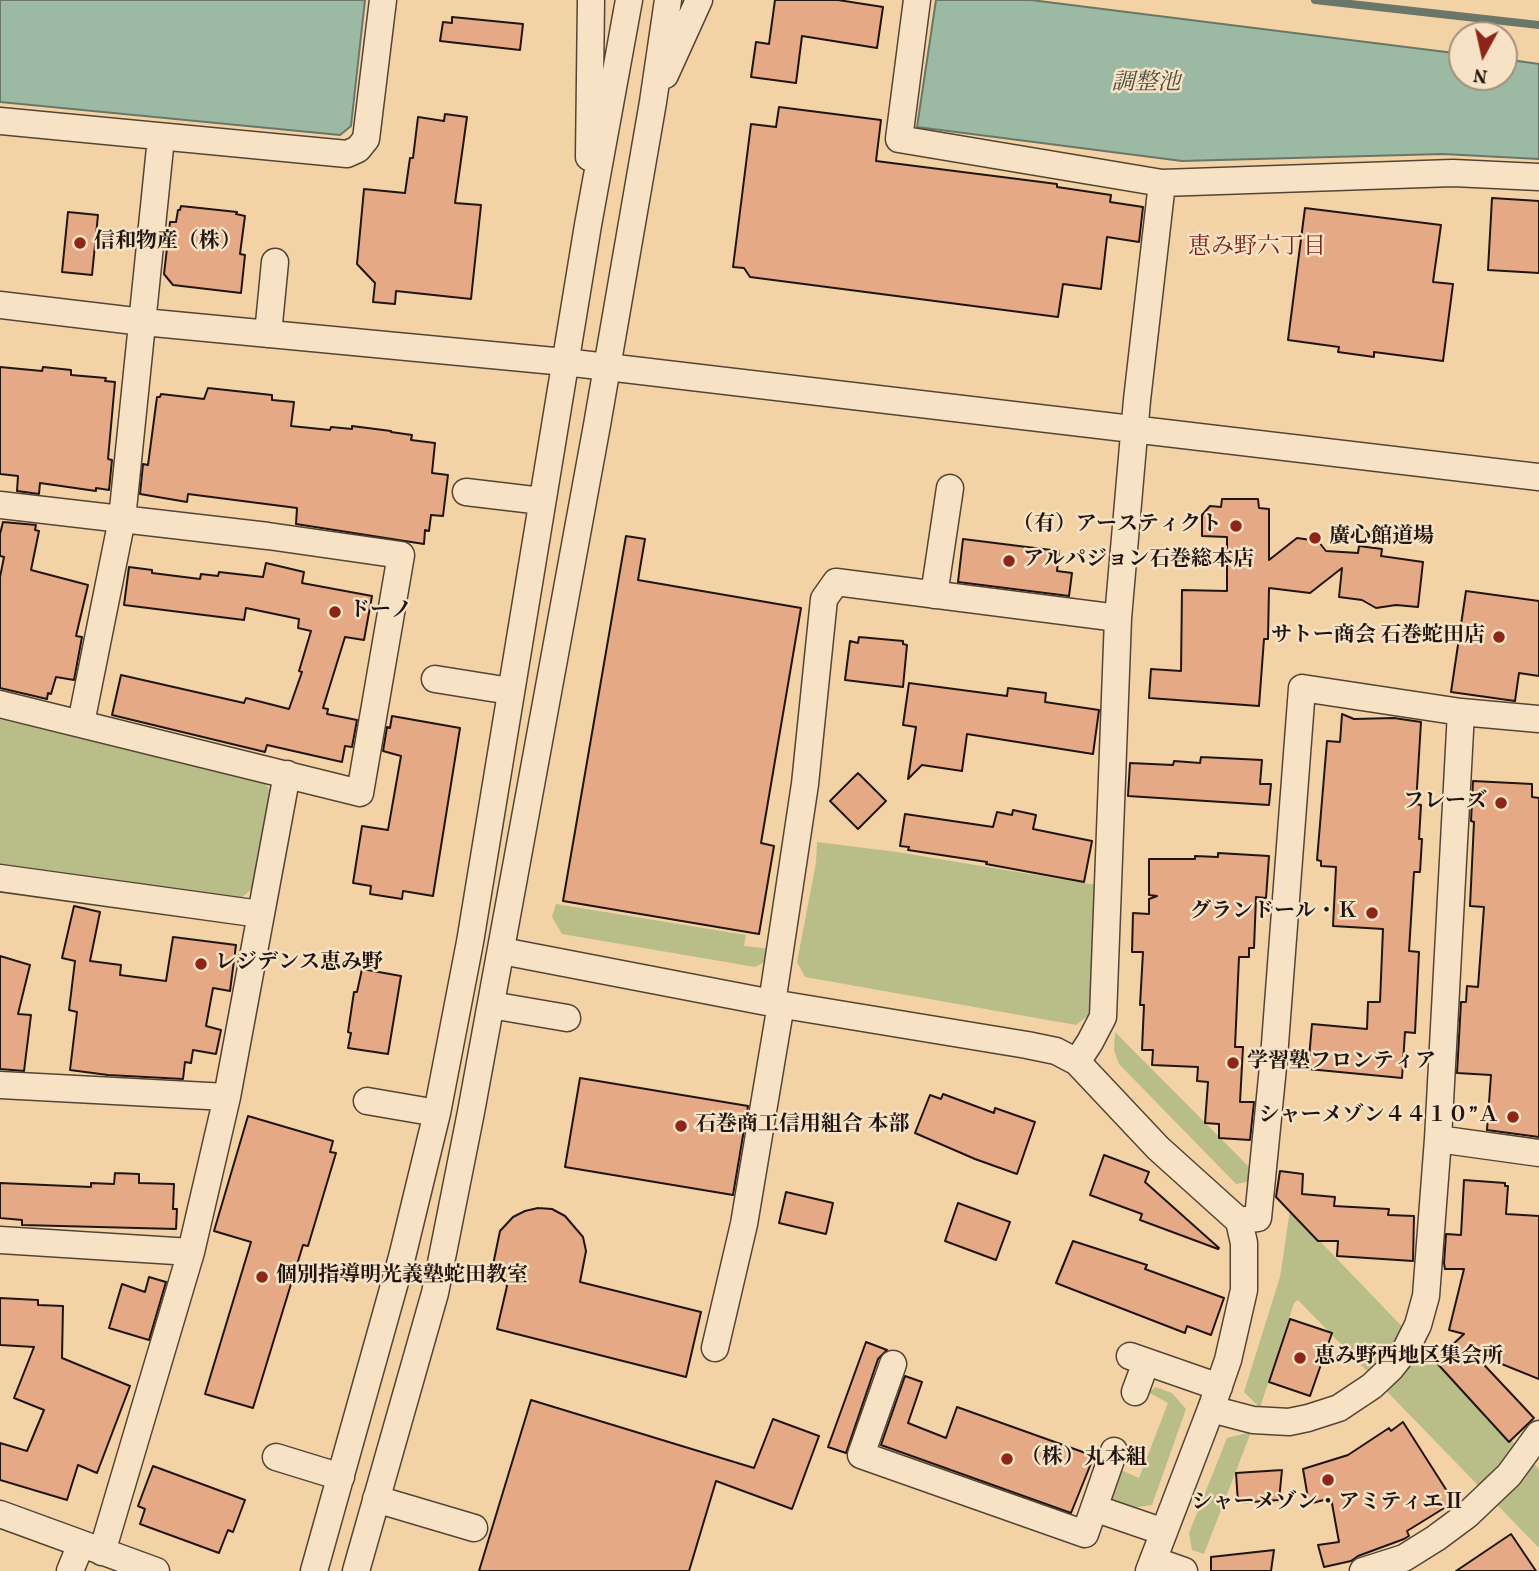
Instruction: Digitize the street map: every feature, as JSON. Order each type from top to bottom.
[{"type":"street","points":[[0,121],[347,155],[358,149],[366,139],[383,0]]},
{"type":"street","points":[[588,225],[591,0]]},
{"type":"street","points":[[314,1571],[402,1257],[437,1113],[470,942],[588,225],[629,0]]},
{"type":"street","points":[[356,1571],[435,1293],[502,951],[607,368],[668,0]]},
{"type":"street","points":[[653,102],[699,0]]},
{"type":"street","points":[[917,0],[899,139],[1162,183],[1453,173],[1539,177]]},
{"type":"street","points":[[81,723],[122,519],[161,138]]},
{"type":"street","points":[[1077,1062],[1103,1017],[1118,618],[1162,183]]},
{"type":"street","points":[[268,334],[275,262]]},
{"type":"street","points":[[0,305],[143,322],[565,362],[1539,477]]},
{"type":"street","points":[[934,595],[950,488]]},
{"type":"street","points":[[466,492],[542,501]]},
{"type":"street","points":[[0,505],[401,555],[360,793],[0,704]]},
{"type":"street","points":[[715,1349],[744,1224],[805,784],[824,598],[836,582],[1118,618]]},
{"type":"street","points":[[435,679],[510,691]]},
{"type":"street","points":[[1240,1221],[1258,1218],[1274,1057],[1302,688],[1461,712],[1539,719]]},
{"type":"street","points":[[1135,1392],[1138,1359],[1265,1422],[1308,1419],[1339,1408],[1372,1386],[1391,1368],[1410,1341],[1424,1304],[1438,1139],[1461,712]]},
{"type":"street","points":[[70,1571],[92,1548],[191,1252],[227,1097],[287,775]]},
{"type":"street","points":[[0,878],[260,914]]},
{"type":"street","points":[[502,951],[776,1003],[1027,1045],[1056,1051],[1077,1062],[1158,1148],[1240,1221],[1244,1243],[1244,1290],[1228,1360],[1151,1566],[1184,1571]]},
{"type":"street","points":[[491,1005],[567,1018]]},
{"type":"street","points":[[0,1085],[227,1097]]},
{"type":"street","points":[[367,1101],[437,1113]]},
{"type":"street","points":[[1438,1139],[1539,1153]]},
{"type":"street","points":[[0,1240],[191,1252]]},
{"type":"street","points":[[893,1364],[861,1455],[1085,1534],[1114,1451]]},
{"type":"street","points":[[1363,1571],[1404,1558],[1467,1516],[1509,1475],[1539,1434]]},
{"type":"street","points":[[276,1457],[341,1477]]},
{"type":"street","points":[[376,1499],[474,1528]]},
{"type":"street","points":[[1094,1508],[1164,1532]]},
{"type":"street","points":[[0,1514],[156,1571]]},
{"type":"green space","points":[[0,719],[263,781],[273,794],[258,884],[240,899],[0,864]]},
{"type":"green space","points":[[817,842],[897,852],[1096,885],[1090,1014],[1076,1025],[805,977],[797,962],[816,863]]},
{"type":"green space","points":[[556,904],[746,935],[744,946],[772,949],[770,959],[755,967],[562,934],[552,917]]},
{"type":"green space","points":[[1115,1032],[1253,1171],[1252,1181],[1236,1184],[1119,1064],[1114,1050]]},
{"type":"green space","points":[[1290,1210],[1539,1469],[1539,1548],[1298,1300],[1294,1303],[1260,1408],[1244,1392],[1280,1277]]},
{"type":"green space","points":[[1156,1387],[1172,1393],[1186,1409],[1152,1505],[1131,1508],[1115,1502],[1112,1495],[1121,1470],[1139,1478],[1168,1403],[1148,1392]]},
{"type":"green space","points":[[1251,1432],[1204,1554],[1192,1550],[1189,1533],[1227,1438]]},
{"type":"water","points":[[0,0],[365,0],[351,126],[340,135],[0,102]]},
{"type":"water","name":"調整池","points":[[936,0],[1031,0],[1448,52],[1448,91],[1518,91],[1518,61],[1539,64],[1539,159],[1443,154],[1182,161],[917,127]]},
{"type":"building","points":[[775,0],[838,0],[883,7],[877,48],[802,36],[796,83],[751,77],[756,42],[769,44]]},
{"type":"building","points":[[452,17],[523,24],[520,50],[440,41],[443,22],[452,23]]},
{"type":"building","points":[[779,107],[881,120],[876,161],[1057,184],[1057,187],[1111,195],[1110,202],[1143,207],[1139,242],[1107,237],[1101,289],[1063,284],[1058,317],[750,277],[744,268],[733,267],[751,124],[776,127]]},
{"type":"building","points":[[445,114],[467,117],[455,203],[481,205],[471,299],[396,291],[395,304],[373,302],[375,283],[357,264],[364,189],[405,193],[418,117],[444,121]]},
{"type":"building","points":[[1492,198],[1539,201],[1539,273],[1488,270]]},
{"type":"building","points":[[181,206],[237,212],[236,214],[245,216],[240,254],[245,255],[241,293],[173,285],[164,274],[170,222],[176,222]]},
{"type":"building","points":[[1305,208],[1441,225],[1433,282],[1453,284],[1443,361],[1374,352],[1374,357],[1338,352],[1339,347],[1288,340]]},
{"type":"building","name":"信和物産（株）","points":[[68,212],[98,215],[92,275],[62,272]]},
{"type":"building","points":[[0,367],[42,371],[43,367],[71,370],[71,375],[106,378],[105,381],[115,382],[108,459],[112,460],[109,490],[96,488],[96,491],[40,483],[39,494],[17,491],[18,476],[0,474]]},
{"type":"building","points":[[208,388],[272,395],[272,400],[294,402],[291,426],[330,430],[331,427],[352,429],[352,426],[412,435],[411,440],[435,443],[432,473],[448,475],[443,516],[431,515],[429,531],[425,530],[424,544],[296,524],[297,508],[188,494],[187,502],[140,494],[143,464],[148,465],[157,397],[161,394],[204,399]]},
{"type":"building","points":[[1222,499],[1258,499],[1259,508],[1269,509],[1269,560],[1297,538],[1318,541],[1326,551],[1358,553],[1359,546],[1382,549],[1381,556],[1423,562],[1418,607],[1396,605],[1376,608],[1362,600],[1339,597],[1342,568],[1310,593],[1269,588],[1268,639],[1264,639],[1259,706],[1149,698],[1151,669],[1181,671],[1182,590],[1227,591],[1227,537],[1202,536],[1202,515],[1210,506],[1221,507]]},
{"type":"building","points":[[3,522],[36,525],[35,530],[39,531],[31,570],[88,585],[76,636],[82,637],[74,680],[56,677],[47,699],[0,688],[0,577],[4,557],[0,556],[0,534]]},
{"type":"building","points":[[626,536],[645,539],[638,580],[801,608],[761,843],[774,846],[759,934],[563,901]]},
{"type":"building","name":"アルパジョン石巻総本店","points":[[963,539],[1059,551],[1057,571],[1072,573],[1069,596],[958,582]]},
{"type":"building","points":[[266,563],[304,572],[302,583],[372,596],[364,640],[345,637],[323,708],[328,709],[327,714],[357,720],[352,747],[345,746],[342,762],[267,745],[265,752],[112,715],[121,675],[244,703],[246,698],[289,709],[302,672],[299,671],[311,631],[298,628],[299,619],[246,608],[244,620],[124,605],[129,567],[200,579],[201,574],[218,576],[219,572],[263,577]]},
{"type":"building","name":"サトー商会 石巻蛇田店","points":[[1466,591],[1539,601],[1539,676],[1519,673],[1515,701],[1451,692]]},
{"type":"building","points":[[859,637],[903,641],[903,644],[907,645],[903,687],[845,680],[850,641],[858,643]]},
{"type":"building","points":[[909,683],[1007,696],[1008,688],[1046,693],[1045,702],[1099,710],[1093,754],[967,734],[962,771],[922,765],[908,779],[916,727],[903,725]]},
{"type":"building","points":[[1342,714],[1354,719],[1394,718],[1421,722],[1416,804],[1421,805],[1419,839],[1422,839],[1420,872],[1414,872],[1409,951],[1419,952],[1415,1033],[1405,1032],[1402,1078],[1308,1069],[1312,1024],[1367,1029],[1368,1002],[1380,1002],[1383,929],[1333,926],[1336,867],[1321,866],[1321,861],[1317,860],[1327,741],[1340,742]]},
{"type":"building","points":[[392,716],[460,728],[433,896],[403,891],[402,899],[370,894],[371,886],[353,883],[362,826],[388,830],[401,756],[383,751],[387,727],[390,728]]},
{"type":"building","points":[[1201,757],[1262,760],[1260,784],[1271,784],[1269,805],[1128,796],[1130,763],[1200,763]]},
{"type":"building","points":[[858,773],[886,801],[858,829],[830,801]]},
{"type":"building","points":[[1473,781],[1532,784],[1532,797],[1539,798],[1539,1137],[1487,1130],[1491,1075],[1457,1073],[1461,1002],[1466,1002],[1467,986],[1478,987],[1484,907],[1470,906]]},
{"type":"building","points":[[1013,810],[1036,815],[1033,829],[1092,841],[1084,882],[986,864],[987,862],[908,850],[909,847],[900,846],[905,814],[993,827],[997,812],[1012,815]]},
{"type":"building","points":[[1218,853],[1269,856],[1266,898],[1256,897],[1254,948],[1249,948],[1249,957],[1239,957],[1235,1047],[1243,1047],[1240,1102],[1254,1102],[1250,1140],[1219,1138],[1219,1124],[1205,1123],[1208,1082],[1197,1081],[1198,1067],[1152,1065],[1153,1050],[1142,1050],[1144,1005],[1140,1005],[1143,952],[1132,952],[1133,913],[1149,914],[1149,899],[1157,896],[1149,895],[1149,859],[1218,857]]},
{"type":"building","points":[[74,906],[100,912],[90,961],[121,965],[120,975],[166,981],[173,937],[236,945],[230,991],[213,988],[206,1026],[221,1030],[216,1054],[193,1050],[191,1063],[185,1062],[183,1079],[70,1070],[77,1012],[69,1010],[75,961],[62,958]]},
{"type":"building","points":[[0,956],[30,965],[18,1014],[31,1015],[24,1071],[0,1069]]},
{"type":"building","points":[[362,969],[401,976],[388,1054],[348,1048],[354,992],[357,992]]},
{"type":"building","points":[[580,1078],[748,1106],[733,1195],[565,1167]]},
{"type":"building","points":[[943,1094],[994,1113],[995,1108],[1035,1122],[1017,1174],[915,1133],[930,1095],[941,1099]]},
{"type":"building","points":[[248,1116],[333,1141],[330,1152],[336,1153],[308,1246],[303,1245],[253,1408],[205,1394],[251,1242],[214,1231]]},
{"type":"building","points":[[1104,1155],[1149,1172],[1145,1182],[1219,1248],[1140,1220],[1142,1214],[1090,1195]]},
{"type":"building","points":[[1280,1171],[1303,1174],[1302,1194],[1335,1197],[1334,1206],[1389,1209],[1388,1215],[1414,1216],[1413,1261],[1337,1256],[1338,1241],[1318,1241],[1276,1197]]},
{"type":"building","points":[[115,1173],[139,1174],[139,1183],[174,1184],[173,1209],[177,1209],[176,1229],[22,1225],[22,1220],[0,1218],[0,1183],[91,1187],[91,1183],[114,1184]]},
{"type":"building","points":[[1464,1180],[1505,1183],[1505,1186],[1508,1186],[1506,1214],[1539,1216],[1539,1379],[1472,1352],[1534,1418],[1509,1442],[1435,1361],[1464,1334],[1449,1330],[1464,1269],[1445,1269],[1444,1263],[1446,1234],[1461,1235]]},
{"type":"building","points":[[786,1192],[833,1203],[826,1234],[779,1223]]},
{"type":"building","points":[[958,1203],[1010,1222],[996,1260],[945,1241]]},
{"type":"building","points":[[538,1208],[552,1209],[565,1216],[583,1237],[586,1251],[580,1282],[701,1312],[686,1377],[497,1329],[507,1286],[497,1273],[494,1260],[500,1231],[513,1217]]},
{"type":"building","points":[[1073,1241],[1147,1265],[1145,1269],[1224,1298],[1211,1335],[1187,1326],[1185,1333],[1056,1283]]},
{"type":"building","points":[[149,1277],[166,1282],[149,1340],[109,1328],[122,1284],[145,1292]]},
{"type":"building","points":[[0,1298],[38,1300],[38,1305],[63,1306],[62,1358],[130,1386],[97,1473],[78,1465],[67,1500],[0,1480],[0,1443],[27,1451],[44,1410],[14,1398],[34,1347],[0,1345]]},
{"type":"building","name":"恵み野西地区集会所","points":[[1290,1319],[1332,1333],[1310,1396],[1269,1382]]},
{"type":"building","points":[[866,1342],[887,1350],[878,1359],[846,1453],[828,1447]]},
{"type":"building","name":"（株）丸本組","points":[[905,1376],[922,1382],[908,1423],[946,1438],[957,1407],[1094,1456],[1071,1513],[881,1445]]},
{"type":"building","points":[[531,1400],[754,1468],[773,1419],[819,1436],[792,1509],[716,1481],[689,1571],[479,1571]]},
{"type":"building","points":[[1403,1422],[1454,1502],[1407,1531],[1409,1536],[1404,1539],[1351,1561],[1324,1567],[1318,1545],[1339,1542],[1331,1498],[1309,1504],[1303,1469],[1348,1455]]},
{"type":"building","points":[[153,1466],[245,1500],[233,1532],[228,1530],[219,1553],[140,1524],[145,1509],[138,1506]]},
{"type":"building","points":[[1282,1470],[1279,1500],[1238,1503],[1236,1473]]},
{"type":"building","points":[[1511,1534],[1536,1571],[1456,1571]]},
{"type":"building","points":[[1274,1550],[1271,1571],[1211,1571],[1211,1557]]},
{"type":"waterway","points":[[1315,0],[1539,25]]},
{"type":"place","name":"信和物産（株）","points":[[80,243]]},
{"type":"place","name":"（有）アースティクト","points":[[1236,526]]},
{"type":"place","name":"廣心館道場","points":[[1315,538]]},
{"type":"place","name":"アルパジョン石巻総本店","points":[[1009,561]]},
{"type":"place","name":"ドーノ","points":[[335,612]]},
{"type":"place","name":"サトー商会 石巻蛇田店","points":[[1499,637]]},
{"type":"place","name":"フレーズ","points":[[1501,803]]},
{"type":"place","name":"グランドール・Ｋ","points":[[1372,913]]},
{"type":"place","name":"レジデンス恵み野","points":[[201,964]]},
{"type":"place","name":"学習塾フロンティア","points":[[1233,1063]]},
{"type":"place","name":"シャーメゾン４４１０”Ａ","points":[[1513,1117]]},
{"type":"place","name":"石巻商工信用組合 本部","points":[[681,1126]]},
{"type":"place","name":"個別指導明光義塾蛇田教室","points":[[262,1277]]},
{"type":"place","name":"恵み野西地区集会所","points":[[1300,1358]]},
{"type":"place","name":"（株）丸本組","points":[[1007,1459]]},
{"type":"place","name":"シャーメゾン・アミティエⅡ","points":[[1328,1480]]},
{"type":"district","name":"恵み野六丁目","points":[[1257,249]]}]
